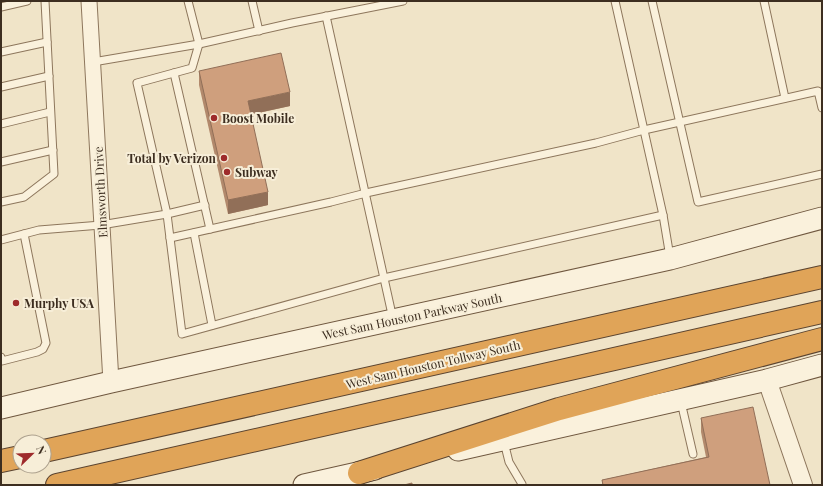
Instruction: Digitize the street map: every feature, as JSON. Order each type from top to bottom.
[{"type":"highway","name":"West Sam Houston Tollway South","points":[[52,449],[822,277]]},
{"type":"highway","points":[[57,485],[822,312]]},
{"type":"highway","points":[[359,474],[559,409],[822,339]]},
{"type":"highway","points":[[1,461],[12,459]]},
{"type":"main road","name":"West Sam Houston Parkway South","points":[[1,408],[111,382],[394,321],[670,259],[822,218]]},
{"type":"main road","points":[[304,485],[359,474],[422,458],[681,400],[767,380],[822,365]]},
{"type":"street","name":"Elmsworth Drive","points":[[89,1],[111,382]]},
{"type":"street","points":[[767,380],[803,485]]},
{"type":"lane","points":[[1,7],[27,1]]},
{"type":"lane","points":[[1,202],[24,197],[54,174],[45,1]]},
{"type":"lane","points":[[188,1],[199,44],[192,68],[138,83],[167,214],[182,334],[384,278],[663,215]]},
{"type":"lane","points":[[252,1],[259,31]]},
{"type":"lane","points":[[93,62],[199,44],[326,16],[403,1]]},
{"type":"lane","points":[[615,1],[663,215],[670,259]]},
{"type":"lane","points":[[652,1],[681,122],[698,202],[822,174]]},
{"type":"lane","points":[[764,1],[785,98]]},
{"type":"lane","points":[[326,16],[394,321]]},
{"type":"lane","points":[[1,52],[47,42]]},
{"type":"lane","points":[[174,73],[210,229]]},
{"type":"lane","points":[[1,87],[49,76]]},
{"type":"lane","points":[[170,238],[366,193],[596,143],[644,130],[818,91],[822,108]]},
{"type":"lane","points":[[1,124],[50,112]]},
{"type":"lane","points":[[1,162],[52,150]]},
{"type":"lane","points":[[1,240],[39,230],[101,225],[167,214],[205,205]]},
{"type":"lane","points":[[194,233],[212,325]]},
{"type":"lane","points":[[1,357],[2,361],[37,352],[43,349],[46,343],[24,234]]},
{"type":"lane","points":[[681,400],[693,454]]},
{"type":"lane","points":[[503,440],[509,462],[522,484]]},
{"type":"building","points":[[281,53],[290,92],[248,101],[268,192],[228,200],[199,71]]},
{"type":"building","points":[[753,407],[770,485],[603,485],[602,480],[709,457],[701,418]]},
{"type":"place","name":"Boost Mobile","points":[[214,118]]},
{"type":"place","name":"Total by Verizon","points":[[224,158]]},
{"type":"place","name":"Subway","points":[[227,172]]},
{"type":"place","name":"Murphy USA","points":[[16,303]]}]
